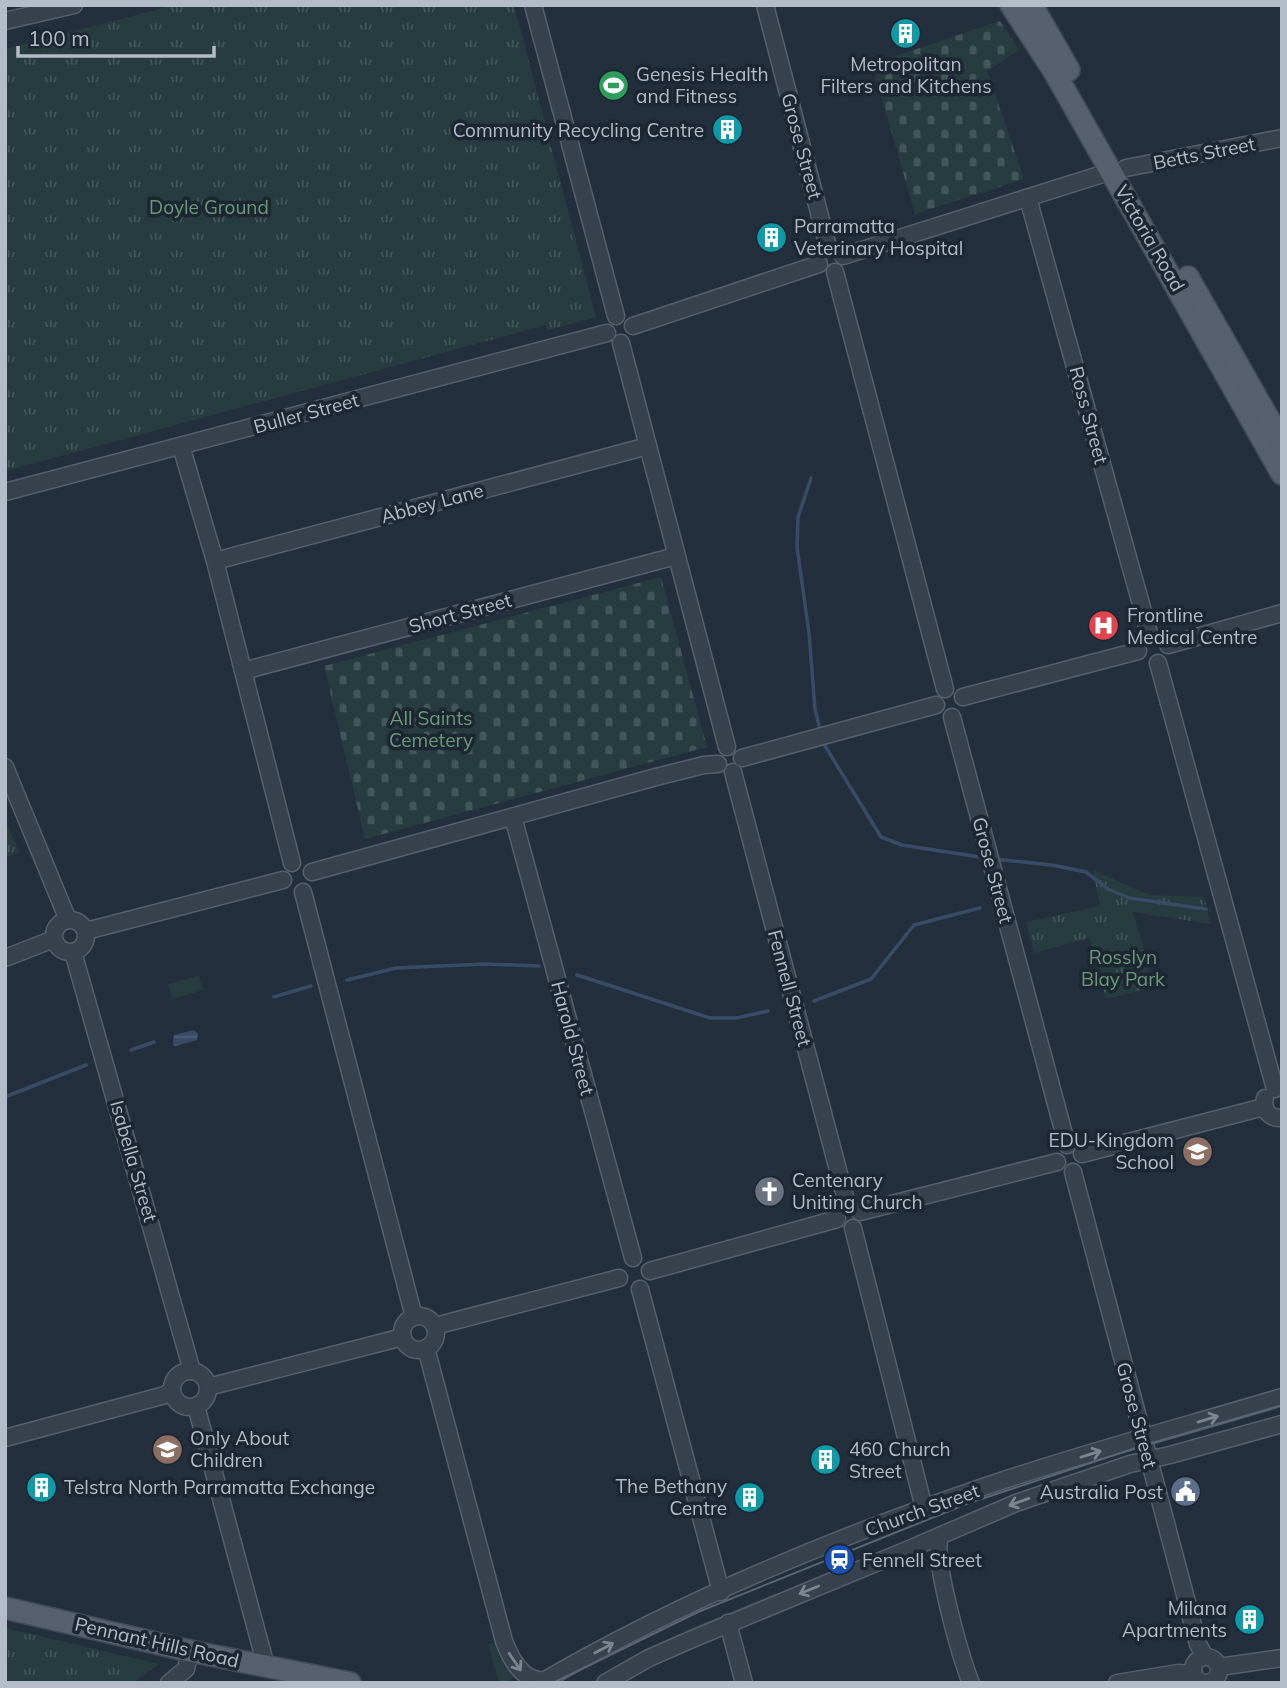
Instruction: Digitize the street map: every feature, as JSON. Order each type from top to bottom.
[{"type":"main road","name":"Victoria Road","points":[[1012,5],[1119,170],[1282,442]]},
{"type":"main road","name":"Victoria Road","points":[[1032,5],[1282,474]]},
{"type":"main road","name":"Pennant Hills Road","points":[[5,1608],[190,1651],[350,1683]]},
{"type":"street","points":[[533,5],[616,316]]},
{"type":"street","name":"Grose Street","points":[[765,5],[828,247]]},
{"type":"street","points":[[5,21],[68,6]]},
{"type":"street","name":"Betts Street","points":[[1119,170],[1282,138]]},
{"type":"street","points":[[844,256],[1119,170]]},
{"type":"street","name":"Ross Street","points":[[1028,198],[1149,633]]},
{"type":"street","points":[[835,272],[824,270],[819,264],[820,253],[828,247],[839,249],[844,256]]},
{"type":"street","points":[[835,272],[841,267],[844,256]]},
{"type":"street","points":[[633,326],[819,264]]},
{"type":"street","points":[[835,272],[945,690]]},
{"type":"street","points":[[616,316],[626,317],[633,326],[631,337],[621,343],[612,341],[607,333],[607,323],[616,316]]},
{"type":"street","name":"Buller Street","points":[[5,492],[607,333]]},
{"type":"street","points":[[621,343],[727,747]]},
{"type":"street","points":[[181,446],[215,561],[292,863]]},
{"type":"street","name":"Abbey Lane","points":[[215,561],[648,446]]},
{"type":"street","name":"Short Street","points":[[243,671],[676,556]]},
{"type":"street","points":[[1168,645],[1282,613]]},
{"type":"street","points":[[1149,633],[1161,635],[1168,645],[1167,656],[1158,663],[1144,660],[1139,652],[1142,638],[1149,633]]},
{"type":"street","points":[[963,697],[1139,652]]},
{"type":"street","points":[[1158,663],[1278,1089],[1265,1098],[1264,1107],[1271,1116],[1282,1118]]},
{"type":"street","points":[[945,690],[958,691],[963,697],[963,708],[952,717],[941,715],[936,705],[937,696],[945,690]]},
{"type":"street","points":[[742,758],[936,705]]},
{"type":"street","name":"Grose Street","points":[[952,717],[1067,1145]]},
{"type":"street","points":[[312,872],[701,765],[718,764],[726,772],[733,772],[740,766],[742,758],[735,748],[727,747],[719,754],[718,764]]},
{"type":"street","points":[[5,767],[64,904],[68,920]]},
{"type":"street","name":"Fennell Street","points":[[733,772],[853,1208]]},
{"type":"street","name":"Harold Street","points":[[513,817],[633,1258]]},
{"type":"street","points":[[292,863],[306,864],[312,872],[311,886],[303,892],[288,889],[283,880],[283,871],[292,863]]},
{"type":"street","points":[[86,932],[283,880]]},
{"type":"street","points":[[303,892],[414,1317]]},
{"type":"street","points":[[68,920],[79,923],[86,932],[85,942],[73,952],[59,948],[54,939],[56,928],[68,920]]},
{"type":"street","points":[[5,958],[54,939]]},
{"type":"street","name":"Isabella Street","points":[[73,952],[192,1371]]},
{"type":"street","points":[[1082,1154],[1264,1107]]},
{"type":"street","points":[[1067,1145],[1078,1148],[1082,1154],[1081,1166],[1073,1172],[1062,1170],[1057,1162],[1058,1152],[1067,1145]]},
{"type":"street","points":[[853,1208],[861,1220],[853,1228],[845,1228],[837,1219],[838,1211],[1057,1162]]},
{"type":"street","name":"Grose Street","points":[[1073,1172],[1198,1644],[1205,1657]]},
{"type":"street","points":[[650,1271],[837,1219]]},
{"type":"street","points":[[853,1228],[924,1507]]},
{"type":"street","points":[[633,1258],[643,1261],[650,1271],[649,1282],[640,1289],[628,1289],[619,1278],[622,1265],[633,1258]]},
{"type":"street","points":[[435,1326],[619,1278]]},
{"type":"street","points":[[640,1289],[721,1592]]},
{"type":"street","points":[[414,1317],[425,1317],[435,1326],[435,1340],[421,1350],[410,1348],[403,1337],[405,1324],[414,1317]]},
{"type":"street","points":[[208,1387],[403,1337]]},
{"type":"street","points":[[426,1348],[500,1629],[520,1670],[542,1682]]},
{"type":"street","points":[[192,1371],[202,1375],[208,1387],[204,1401],[196,1406],[184,1406],[178,1403],[172,1384],[178,1375],[192,1371]]},
{"type":"street","points":[[5,1438],[165,1395],[172,1390]]},
{"type":"street","name":"Church Street","points":[[542,1682],[622,1638],[721,1592],[924,1507],[994,1483],[1282,1397]]},
{"type":"street","points":[[196,1406],[265,1666]]},
{"type":"street","name":"Church Street","points":[[605,1683],[649,1658],[728,1623],[1016,1503],[1149,1458],[1170,1455],[1282,1424]]},
{"type":"street","points":[[940,1536],[938,1554],[971,1683]]},
{"type":"street","points":[[728,1623],[744,1683]]},
{"type":"street","points":[[169,1683],[186,1669],[190,1651]]},
{"type":"street","points":[[1117,1683],[1178,1674],[1205,1681],[1218,1676],[1219,1667],[1214,1659],[1205,1657],[1196,1662],[1205,1681]]},
{"type":"street","points":[[1219,1667],[1282,1658]]},
{"type":"green space","name":"Doyle Ground","points":[[175,5],[514,5],[596,317],[548,330],[546,325],[5,471],[5,49]]},
{"type":"green space","points":[[1000,21],[1019,50],[987,71],[1024,179],[915,214],[872,64]]},
{"type":"green space","name":"All Saints Cemetery","points":[[661,577],[707,747],[365,839],[324,666]]},
{"type":"green space","points":[[5,820],[19,852],[5,858]]},
{"type":"green space","name":"Rosslyn Blay Park","points":[[1093,870],[1149,895],[1204,897],[1211,924],[1133,912],[1154,987],[1106,999],[1089,938],[1034,953],[1026,922],[1100,906]]},
{"type":"green space","points":[[199,976],[203,990],[172,999],[168,984]]},
{"type":"green space","points":[[776,1593],[778,1599],[721,1621],[679,1633]]},
{"type":"green space","points":[[5,1628],[159,1664],[133,1683],[5,1683]]},
{"type":"green space","points":[[498,1642],[518,1675],[506,1683],[499,1683],[488,1644]]},
{"type":"water","points":[[194,1030],[198,1034],[197,1040],[175,1046],[173,1044],[174,1035]]},
{"type":"waterway","points":[[811,478],[798,517],[797,547],[809,633],[815,709],[820,730]]},
{"type":"waterway","points":[[822,741],[881,837],[902,845],[986,858]]},
{"type":"waterway","points":[[994,859],[1052,865],[1086,872],[1108,889],[1129,898],[1206,909]]},
{"type":"waterway","points":[[814,1001],[871,979],[914,925],[980,908]]},
{"type":"waterway","points":[[347,980],[396,968],[486,964],[539,966]]},
{"type":"waterway","points":[[577,975],[710,1018],[736,1018],[768,1011]]},
{"type":"waterway","points":[[274,997],[311,986]]},
{"type":"waterway","points":[[131,1050],[154,1042]]},
{"type":"waterway","points":[[5,1097],[86,1065]]},
{"type":"tram line","points":[[553,1683],[698,1612],[969,1503],[1145,1445],[1282,1405]]},
{"type":"place","name":"Metropolitan Filters and Kitchens","points":[[906,33]]},
{"type":"place","name":"Genesis Health and Fitness","points":[[613,85]]},
{"type":"place","name":"Community Recycling Centre","points":[[727,130]]},
{"type":"place","name":"Parramatta Veterinary Hospital","points":[[771,237]]},
{"type":"place","name":"Frontline Medical Centre","points":[[1104,626]]},
{"type":"place","name":"EDU-Kingdom School","points":[[1197,1151]]},
{"type":"place","name":"Centenary Uniting Church","points":[[769,1191]]},
{"type":"place","name":"Only About Children","points":[[167,1449]]},
{"type":"place","name":"460 Church Street","points":[[826,1460]]},
{"type":"place","name":"Telstra North Parramatta Exchange","points":[[41,1487]]},
{"type":"place","name":"Australia Post","points":[[1186,1492]]},
{"type":"place","name":"The Bethany Centre","points":[[750,1497]]},
{"type":"place","name":"Fennell Street","points":[[839,1560]]},
{"type":"place","name":"Milana Apartments","points":[[1250,1619]]}]
